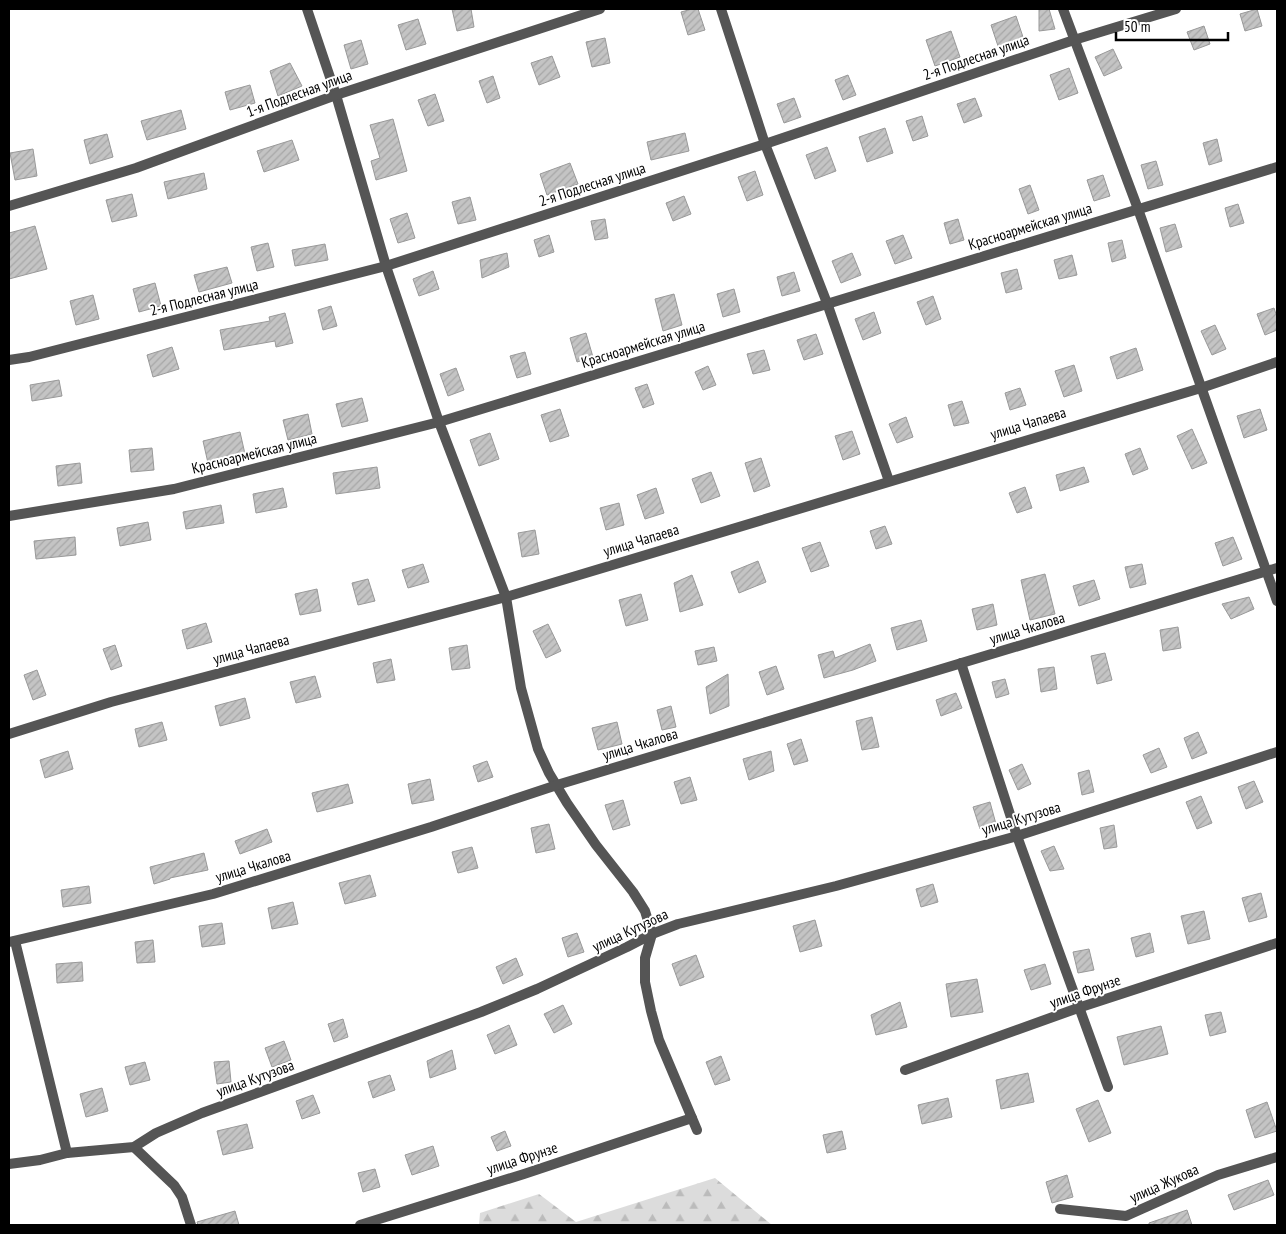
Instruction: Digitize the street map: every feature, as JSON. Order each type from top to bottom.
[{"type":"street","points":[[307,9],[336,95],[386,266],[439,422],[506,597],[521,688],[538,748],[567,803],[645,911],[652,934],[645,958],[647,992],[659,1040],[697,1130]]},
{"type":"street","name":"1-я Подлесная улица","points":[[9,206],[136,168],[336,95],[600,9]]},
{"type":"street","points":[[721,9],[765,144],[828,303],[889,481]]},
{"type":"street","points":[[1063,9],[1138,209],[1201,388],[1272,570],[1277,601]]},
{"type":"street","name":"2-я Подлесная улица","points":[[9,360],[29,357],[386,266],[765,144],[1074,40],[1176,9]]},
{"type":"street","name":"Красноармейская улица","points":[[9,516],[174,489],[439,422],[1277,167]]},
{"type":"street","name":"улица Чапаева","points":[[9,734],[111,702],[506,597],[1201,388],[1277,362]]},
{"type":"street","name":"улица Чкалова","points":[[12,941],[213,894],[431,827],[557,785],[1272,570]]},
{"type":"street","points":[[961,664],[1017,836],[1108,1087]]},
{"type":"street","name":"улица Кутузова","points":[[9,1164],[67,1154],[134,1147],[156,1133],[202,1113],[481,1012],[537,989],[627,948],[652,934],[678,924],[836,886],[1017,836],[1277,752]]},
{"type":"street","points":[[12,941],[67,1154]]},
{"type":"street","name":"улица Фрунзе","points":[[905,1070],[1078,1008],[1277,943]]},
{"type":"street","name":"улица Фрунзе","points":[[360,1225],[524,1174],[692,1118]]},
{"type":"street","points":[[134,1147],[174,1185],[182,1197],[191,1225]]},
{"type":"street","name":"улица Жукова","points":[[1060,1208],[1126,1216],[1218,1175],[1277,1157]]},
{"type":"green space","points":[[715,1178],[772,1225],[479,1225],[480,1213],[539,1194],[576,1222]]},
{"type":"building","points":[[452,9],[471,9],[474,27],[457,31]]},
{"type":"building","points":[[698,9],[705,30],[688,35],[681,12]]},
{"type":"building","points":[[1039,9],[1049,9],[1055,29],[1039,31]]},
{"type":"building","points":[[1257,9],[1262,26],[1245,31],[1240,14]]},
{"type":"building","points":[[1016,16],[1024,40],[999,49],[991,25]]},
{"type":"building","points":[[418,19],[426,44],[406,50],[398,25]]},
{"type":"building","points":[[1204,26],[1210,44],[1194,50],[1187,32]]},
{"type":"building","points":[[951,31],[960,57],[935,66],[926,40]]},
{"type":"building","points":[[605,38],[610,63],[592,67],[586,42]]},
{"type":"building","points":[[361,40],[368,64],[351,69],[344,45]]},
{"type":"building","points":[[1113,49],[1122,68],[1104,76],[1095,57]]},
{"type":"building","points":[[552,56],[560,77],[539,85],[531,63]]},
{"type":"building","points":[[290,63],[302,86],[278,96],[270,71]]},
{"type":"building","points":[[1069,68],[1078,93],[1059,100],[1050,75]]},
{"type":"building","points":[[848,75],[856,95],[843,100],[835,80]]},
{"type":"building","points":[[493,76],[500,98],[487,103],[479,81]]},
{"type":"building","points":[[250,85],[255,103],[230,110],[225,92]]},
{"type":"building","points":[[435,94],[444,121],[428,126],[418,100]]},
{"type":"building","points":[[794,98],[801,117],[784,123],[777,104]]},
{"type":"building","points":[[975,98],[982,116],[964,123],[957,104]]},
{"type":"building","points":[[181,110],[186,129],[147,140],[141,121]]},
{"type":"building","points":[[922,116],[928,136],[913,141],[906,121]]},
{"type":"building","points":[[393,119],[407,171],[376,180],[371,161],[380,158],[370,125]]},
{"type":"building","points":[[885,128],[893,153],[867,162],[859,137]]},
{"type":"building","points":[[685,133],[689,151],[651,160],[647,142]]},
{"type":"building","points":[[107,134],[113,157],[90,164],[84,140]]},
{"type":"building","points":[[1217,139],[1222,161],[1209,165],[1203,143]]},
{"type":"building","points":[[292,140],[299,160],[264,172],[257,151]]},
{"type":"building","points":[[827,147],[836,171],[815,179],[806,155]]},
{"type":"building","points":[[33,149],[37,176],[15,180],[10,153]]},
{"type":"building","points":[[1156,161],[1163,185],[1148,189],[1141,165]]},
{"type":"building","points":[[570,163],[578,184],[547,195],[540,174]]},
{"type":"building","points":[[755,171],[763,195],[747,201],[738,177]]},
{"type":"building","points":[[204,173],[207,189],[168,199],[164,182]]},
{"type":"building","points":[[1103,175],[1110,196],[1094,201],[1087,180]]},
{"type":"building","points":[[1030,185],[1039,210],[1028,214],[1019,189]]},
{"type":"building","points":[[132,194],[137,216],[112,222],[106,200]]},
{"type":"building","points":[[684,196],[691,214],[673,221],[666,203]]},
{"type":"building","points":[[470,197],[476,220],[458,224],[452,202]]},
{"type":"building","points":[[1238,204],[1244,223],[1230,227],[1225,208]]},
{"type":"building","points":[[407,213],[415,238],[398,243],[390,219]]},
{"type":"building","points":[[605,219],[608,238],[595,240],[591,221]]},
{"type":"building","points":[[958,219],[964,240],[950,244],[944,223]]},
{"type":"building","points":[[1175,224],[1182,247],[1166,252],[1160,228]]},
{"type":"building","points":[[35,226],[47,269],[9,279],[9,233]]},
{"type":"building","points":[[549,235],[554,252],[539,257],[534,240]]},
{"type":"building","points":[[903,235],[912,258],[895,264],[886,241]]},
{"type":"building","points":[[1122,240],[1126,258],[1112,262],[1108,243]]},
{"type":"building","points":[[268,243],[274,267],[257,271],[251,247]]},
{"type":"building","points":[[325,244],[328,260],[295,266],[292,250]]},
{"type":"building","points":[[507,253],[509,267],[482,278],[480,260]]},
{"type":"building","points":[[852,253],[861,275],[841,283],[832,261]]},
{"type":"building","points":[[1072,255],[1077,275],[1059,279],[1054,260]]},
{"type":"building","points":[[227,267],[232,283],[199,292],[194,275]]},
{"type":"building","points":[[1017,269],[1022,289],[1006,293],[1001,273]]},
{"type":"building","points":[[433,271],[439,289],[419,296],[413,279]]},
{"type":"building","points":[[794,272],[800,291],[782,296],[777,277]]},
{"type":"building","points":[[155,283],[161,306],[139,312],[133,289]]},
{"type":"building","points":[[734,289],[740,312],[723,317],[717,294]]},
{"type":"building","points":[[674,294],[682,325],[663,331],[655,299]]},
{"type":"building","points":[[93,295],[99,319],[76,325],[70,301]]},
{"type":"building","points":[[933,296],[941,319],[926,325],[917,302]]},
{"type":"building","points":[[331,306],[337,326],[323,330],[318,310]]},
{"type":"building","points":[[1274,308],[1277,317],[1277,330],[1265,335],[1257,314]]},
{"type":"building","points":[[874,312],[881,333],[863,340],[855,319]]},
{"type":"building","points":[[285,313],[293,343],[276,347],[275,341],[224,350],[220,330],[270,321],[269,317]]},
{"type":"building","points":[[1215,325],[1226,349],[1212,355],[1201,331]]},
{"type":"building","points":[[586,333],[593,357],[577,362],[570,338]]},
{"type":"building","points":[[816,334],[823,354],[804,360],[797,340]]},
{"type":"building","points":[[172,347],[179,369],[153,377],[147,355]]},
{"type":"building","points":[[1136,348],[1143,370],[1117,379],[1110,357]]},
{"type":"building","points":[[764,350],[770,370],[753,374],[747,354]]},
{"type":"building","points":[[525,352],[531,374],[517,378],[510,356]]},
{"type":"building","points":[[1074,365],[1082,391],[1064,397],[1055,371]]},
{"type":"building","points":[[708,366],[716,385],[703,390],[695,372]]},
{"type":"building","points":[[456,368],[464,390],[448,396],[440,374]]},
{"type":"building","points":[[59,380],[62,396],[32,401],[30,385]]},
{"type":"building","points":[[647,384],[654,404],[643,408],[635,388]]},
{"type":"building","points":[[1020,388],[1026,405],[1010,410],[1005,393]]},
{"type":"building","points":[[362,398],[368,421],[342,427],[336,404]]},
{"type":"building","points":[[962,401],[969,423],[954,426],[948,405]]},
{"type":"building","points":[[560,409],[569,436],[550,442],[541,415]]},
{"type":"building","points":[[1260,409],[1267,430],[1244,438],[1237,416]]},
{"type":"building","points":[[308,414],[312,434],[288,440],[283,420]]},
{"type":"building","points":[[906,417],[913,437],[897,443],[889,424]]},
{"type":"building","points":[[1192,429],[1207,463],[1192,469],[1177,436]]},
{"type":"building","points":[[852,431],[860,454],[843,460],[835,436]]},
{"type":"building","points":[[240,432],[245,454],[208,463],[203,441]]},
{"type":"building","points":[[490,433],[499,459],[479,466],[470,440]]},
{"type":"building","points":[[152,448],[154,470],[131,472],[129,450]]},
{"type":"building","points":[[1140,448],[1148,469],[1133,475],[1125,454]]},
{"type":"building","points":[[761,458],[770,486],[754,492],[745,463]]},
{"type":"building","points":[[80,463],[82,483],[58,486],[56,466]]},
{"type":"building","points":[[377,467],[380,488],[336,494],[333,473]]},
{"type":"building","points":[[1084,467],[1089,482],[1060,491],[1056,475]]},
{"type":"building","points":[[711,472],[720,496],[701,503],[692,479]]},
{"type":"building","points":[[1025,487],[1032,508],[1017,513],[1009,493]]},
{"type":"building","points":[[283,488],[287,507],[256,513],[253,494]]},
{"type":"building","points":[[656,488],[664,513],[645,519],[637,495]]},
{"type":"building","points":[[619,503],[624,525],[606,530],[600,508]]},
{"type":"building","points":[[221,505],[224,523],[186,529],[183,512]]},
{"type":"building","points":[[148,522],[151,540],[120,546],[117,528]]},
{"type":"building","points":[[885,526],[892,544],[876,549],[870,531]]},
{"type":"building","points":[[535,530],[539,554],[522,557],[518,533]]},
{"type":"building","points":[[75,537],[76,555],[36,559],[34,541]]},
{"type":"building","points":[[1233,537],[1242,559],[1223,566],[1215,543]]},
{"type":"building","points":[[820,542],[829,566],[811,572],[802,548]]},
{"type":"building","points":[[758,561],[766,582],[739,593],[731,572]]},
{"type":"building","points":[[423,564],[429,582],[408,588],[402,570]]},
{"type":"building","points":[[1142,564],[1146,584],[1130,588],[1125,567]]},
{"type":"building","points":[[1045,574],[1055,614],[1030,620],[1021,580]]},
{"type":"building","points":[[692,575],[703,605],[680,612],[674,583]]},
{"type":"building","points":[[368,579],[375,601],[358,605],[352,583]]},
{"type":"building","points":[[1094,580],[1100,599],[1079,606],[1073,586]]},
{"type":"building","points":[[317,589],[321,611],[300,615],[295,594]]},
{"type":"building","points":[[641,594],[648,620],[626,626],[619,600]]},
{"type":"building","points":[[1249,597],[1254,609],[1231,619],[1222,604]]},
{"type":"building","points":[[993,604],[997,625],[977,630],[972,609]]},
{"type":"building","points":[[921,620],[927,641],[897,650],[891,628]]},
{"type":"building","points":[[206,623],[212,642],[187,649],[182,630]]},
{"type":"building","points":[[548,624],[561,651],[546,658],[533,631]]},
{"type":"building","points":[[1178,627],[1181,648],[1163,651],[1160,630]]},
{"type":"building","points":[[870,644],[876,661],[824,678],[818,655],[833,651],[835,658]]},
{"type":"building","points":[[115,645],[122,666],[111,670],[103,649]]},
{"type":"building","points":[[467,645],[470,668],[452,670],[449,648]]},
{"type":"building","points":[[714,647],[717,661],[698,665],[695,651]]},
{"type":"building","points":[[1105,653],[1112,680],[1097,684],[1091,656]]},
{"type":"building","points":[[391,659],[395,680],[377,683],[373,663]]},
{"type":"building","points":[[776,666],[784,689],[767,695],[759,672]]},
{"type":"building","points":[[1054,667],[1057,689],[1041,692],[1038,669]]},
{"type":"building","points":[[37,670],[46,695],[33,700],[24,675]]},
{"type":"building","points":[[728,674],[729,706],[710,714],[706,687]]},
{"type":"building","points":[[315,676],[321,697],[296,703],[290,682]]},
{"type":"building","points":[[1005,679],[1009,694],[996,698],[992,682]]},
{"type":"building","points":[[956,693],[962,708],[941,716],[936,700]]},
{"type":"building","points":[[245,698],[250,718],[220,726],[215,706]]},
{"type":"building","points":[[671,706],[676,727],[662,730],[657,710]]},
{"type":"building","points":[[872,717],[879,747],[862,750],[856,721]]},
{"type":"building","points":[[162,722],[167,740],[139,747],[135,729]]},
{"type":"building","points":[[617,722],[622,744],[598,750],[592,728]]},
{"type":"building","points":[[1198,732],[1207,753],[1192,759],[1184,738]]},
{"type":"building","points":[[801,739],[808,761],[794,765],[787,744]]},
{"type":"building","points":[[1159,748],[1167,767],[1151,773],[1143,755]]},
{"type":"building","points":[[68,751],[73,769],[45,778],[40,760]]},
{"type":"building","points":[[771,751],[774,771],[749,780],[743,759]]},
{"type":"building","points":[[487,761],[493,777],[478,782],[473,766]]},
{"type":"building","points":[[1022,764],[1031,784],[1018,790],[1009,770]]},
{"type":"building","points":[[1089,770],[1094,792],[1082,795],[1078,773]]},
{"type":"building","points":[[690,777],[697,800],[681,804],[674,782]]},
{"type":"building","points":[[430,779],[434,800],[412,804],[408,784]]},
{"type":"building","points":[[1254,781],[1263,802],[1246,809],[1238,787]]},
{"type":"building","points":[[348,784],[353,803],[317,812],[312,793]]},
{"type":"building","points":[[1201,796],[1212,823],[1197,829],[1186,802]]},
{"type":"building","points":[[623,800],[630,825],[613,830],[605,805]]},
{"type":"building","points":[[990,802],[996,824],[980,829],[973,807]]},
{"type":"building","points":[[549,824],[555,849],[536,853],[531,828]]},
{"type":"building","points":[[1114,825],[1117,847],[1104,849],[1100,828]]},
{"type":"building","points":[[267,829],[272,842],[240,854],[235,841]]},
{"type":"building","points":[[1054,846],[1064,869],[1050,871],[1041,851]]},
{"type":"building","points":[[472,847],[478,868],[458,873],[452,852]]},
{"type":"building","points":[[204,853],[208,870],[170,878],[154,884],[150,867]]},
{"type":"building","points":[[370,875],[376,896],[345,904],[339,883]]},
{"type":"building","points":[[933,884],[938,902],[921,907],[916,889]]},
{"type":"building","points":[[89,886],[91,903],[63,907],[61,890]]},
{"type":"building","points":[[1261,893],[1267,917],[1249,922],[1242,898]]},
{"type":"building","points":[[293,902],[298,924],[272,929],[268,908]]},
{"type":"building","points":[[1204,911],[1210,939],[1188,944],[1181,916]]},
{"type":"building","points":[[815,920],[822,946],[800,952],[793,926]]},
{"type":"building","points":[[222,923],[225,944],[202,947],[199,926]]},
{"type":"building","points":[[577,933],[584,952],[568,957],[562,938]]},
{"type":"building","points":[[1150,933],[1154,952],[1136,957],[1131,938]]},
{"type":"building","points":[[153,940],[155,962],[137,963],[135,942]]},
{"type":"building","points":[[1089,949],[1094,970],[1078,973],[1073,952]]},
{"type":"building","points":[[696,955],[704,977],[680,986],[672,964]]},
{"type":"building","points":[[516,958],[523,975],[503,984],[496,967]]},
{"type":"building","points":[[82,962],[83,981],[57,983],[56,964]]},
{"type":"building","points":[[1045,964],[1051,984],[1031,990],[1024,970]]},
{"type":"building","points":[[977,979],[983,1012],[951,1017],[946,984]]},
{"type":"building","points":[[900,1002],[907,1027],[876,1035],[871,1015]]},
{"type":"building","points":[[563,1005],[572,1024],[554,1033],[544,1014]]},
{"type":"building","points":[[1221,1012],[1226,1032],[1210,1036],[1205,1015]]},
{"type":"building","points":[[343,1019],[348,1037],[334,1042],[328,1024]]},
{"type":"building","points":[[509,1025],[517,1045],[495,1054],[487,1035]]},
{"type":"building","points":[[1161,1026],[1168,1054],[1124,1065],[1117,1037]]},
{"type":"building","points":[[284,1041],[291,1060],[272,1067],[265,1048]]},
{"type":"building","points":[[452,1050],[456,1069],[430,1078],[427,1061]]},
{"type":"building","points":[[721,1056],[730,1080],[715,1085],[706,1062]]},
{"type":"building","points":[[229,1061],[231,1082],[217,1084],[214,1062]]},
{"type":"building","points":[[145,1062],[150,1080],[130,1085],[125,1067]]},
{"type":"building","points":[[1028,1073],[1034,1102],[1001,1109],[996,1080]]},
{"type":"building","points":[[390,1075],[395,1090],[373,1098],[368,1082]]},
{"type":"building","points":[[102,1088],[108,1111],[86,1117],[80,1094]]},
{"type":"building","points":[[313,1095],[320,1113],[302,1119],[296,1101]]},
{"type":"building","points":[[948,1098],[952,1117],[922,1124],[918,1105]]},
{"type":"building","points":[[1098,1100],[1111,1133],[1089,1142],[1076,1109]]},
{"type":"building","points":[[1267,1102],[1277,1131],[1255,1138],[1246,1110]]},
{"type":"building","points":[[247,1124],[253,1148],[223,1155],[217,1131]]},
{"type":"building","points":[[505,1131],[511,1146],[497,1151],[491,1137]]},
{"type":"building","points":[[842,1131],[846,1149],[827,1153],[823,1135]]},
{"type":"building","points":[[433,1146],[439,1166],[412,1175],[405,1155]]},
{"type":"building","points":[[375,1169],[380,1187],[363,1192],[358,1173]]},
{"type":"building","points":[[1067,1175],[1073,1197],[1052,1203],[1046,1182]]},
{"type":"building","points":[[1268,1180],[1274,1195],[1234,1210],[1228,1195]]},
{"type":"building","points":[[1187,1210],[1192,1225],[1149,1225],[1149,1223]]},
{"type":"building","points":[[235,1211],[239,1225],[198,1225],[197,1222]]}]
